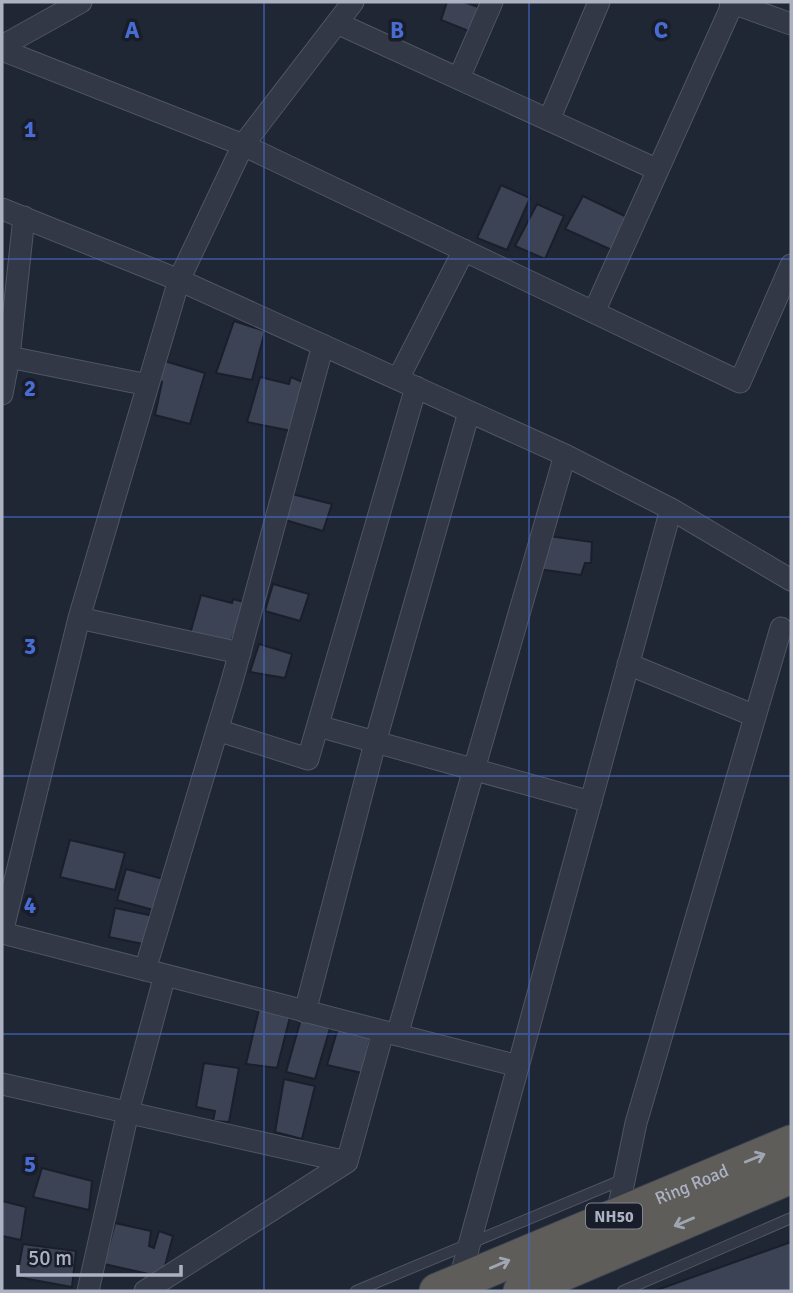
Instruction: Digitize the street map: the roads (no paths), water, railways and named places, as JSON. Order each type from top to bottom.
[{"type":"highway","name":"Ring Road","points":[[448,1287],[791,1143]]},
{"type":"highway","name":"Ring Road","points":[[539,1288],[791,1176]]},
{"type":"street","points":[[2,48],[82,2]]},
{"type":"street","points":[[354,2],[243,145],[179,280],[79,618],[2,933],[518,1066]]},
{"type":"street","points":[[458,78],[492,2]]},
{"type":"street","points":[[549,120],[599,2]]},
{"type":"street","points":[[594,312],[732,2],[791,24]]},
{"type":"street","points":[[337,23],[658,170]]},
{"type":"street","points":[[2,48],[243,145],[740,382],[791,265]]},
{"type":"street","points":[[2,209],[179,280],[565,455],[671,509],[791,580]]},
{"type":"street","points":[[2,394],[9,357],[24,217]]},
{"type":"street","points":[[217,730],[308,759],[407,383],[464,250]]},
{"type":"street","points":[[88,1291],[128,1112],[155,973],[217,730],[323,345]]},
{"type":"street","points":[[9,357],[148,385]]},
{"type":"street","points":[[305,1012],[375,743],[469,412]]},
{"type":"street","points":[[145,1291],[347,1162],[474,771],[565,455]]},
{"type":"street","points":[[448,1287],[470,1244],[671,509]]},
{"type":"street","points":[[79,618],[240,653]]},
{"type":"street","points":[[617,1215],[636,1124],[782,628]]},
{"type":"street","points":[[628,664],[755,716]]},
{"type":"street","points":[[317,726],[591,802]]},
{"type":"street","points":[[2,1084],[347,1162]]},
{"type":"lane","points":[[356,1291],[624,1180]]},
{"type":"lane","points":[[623,1291],[791,1219]]}]
